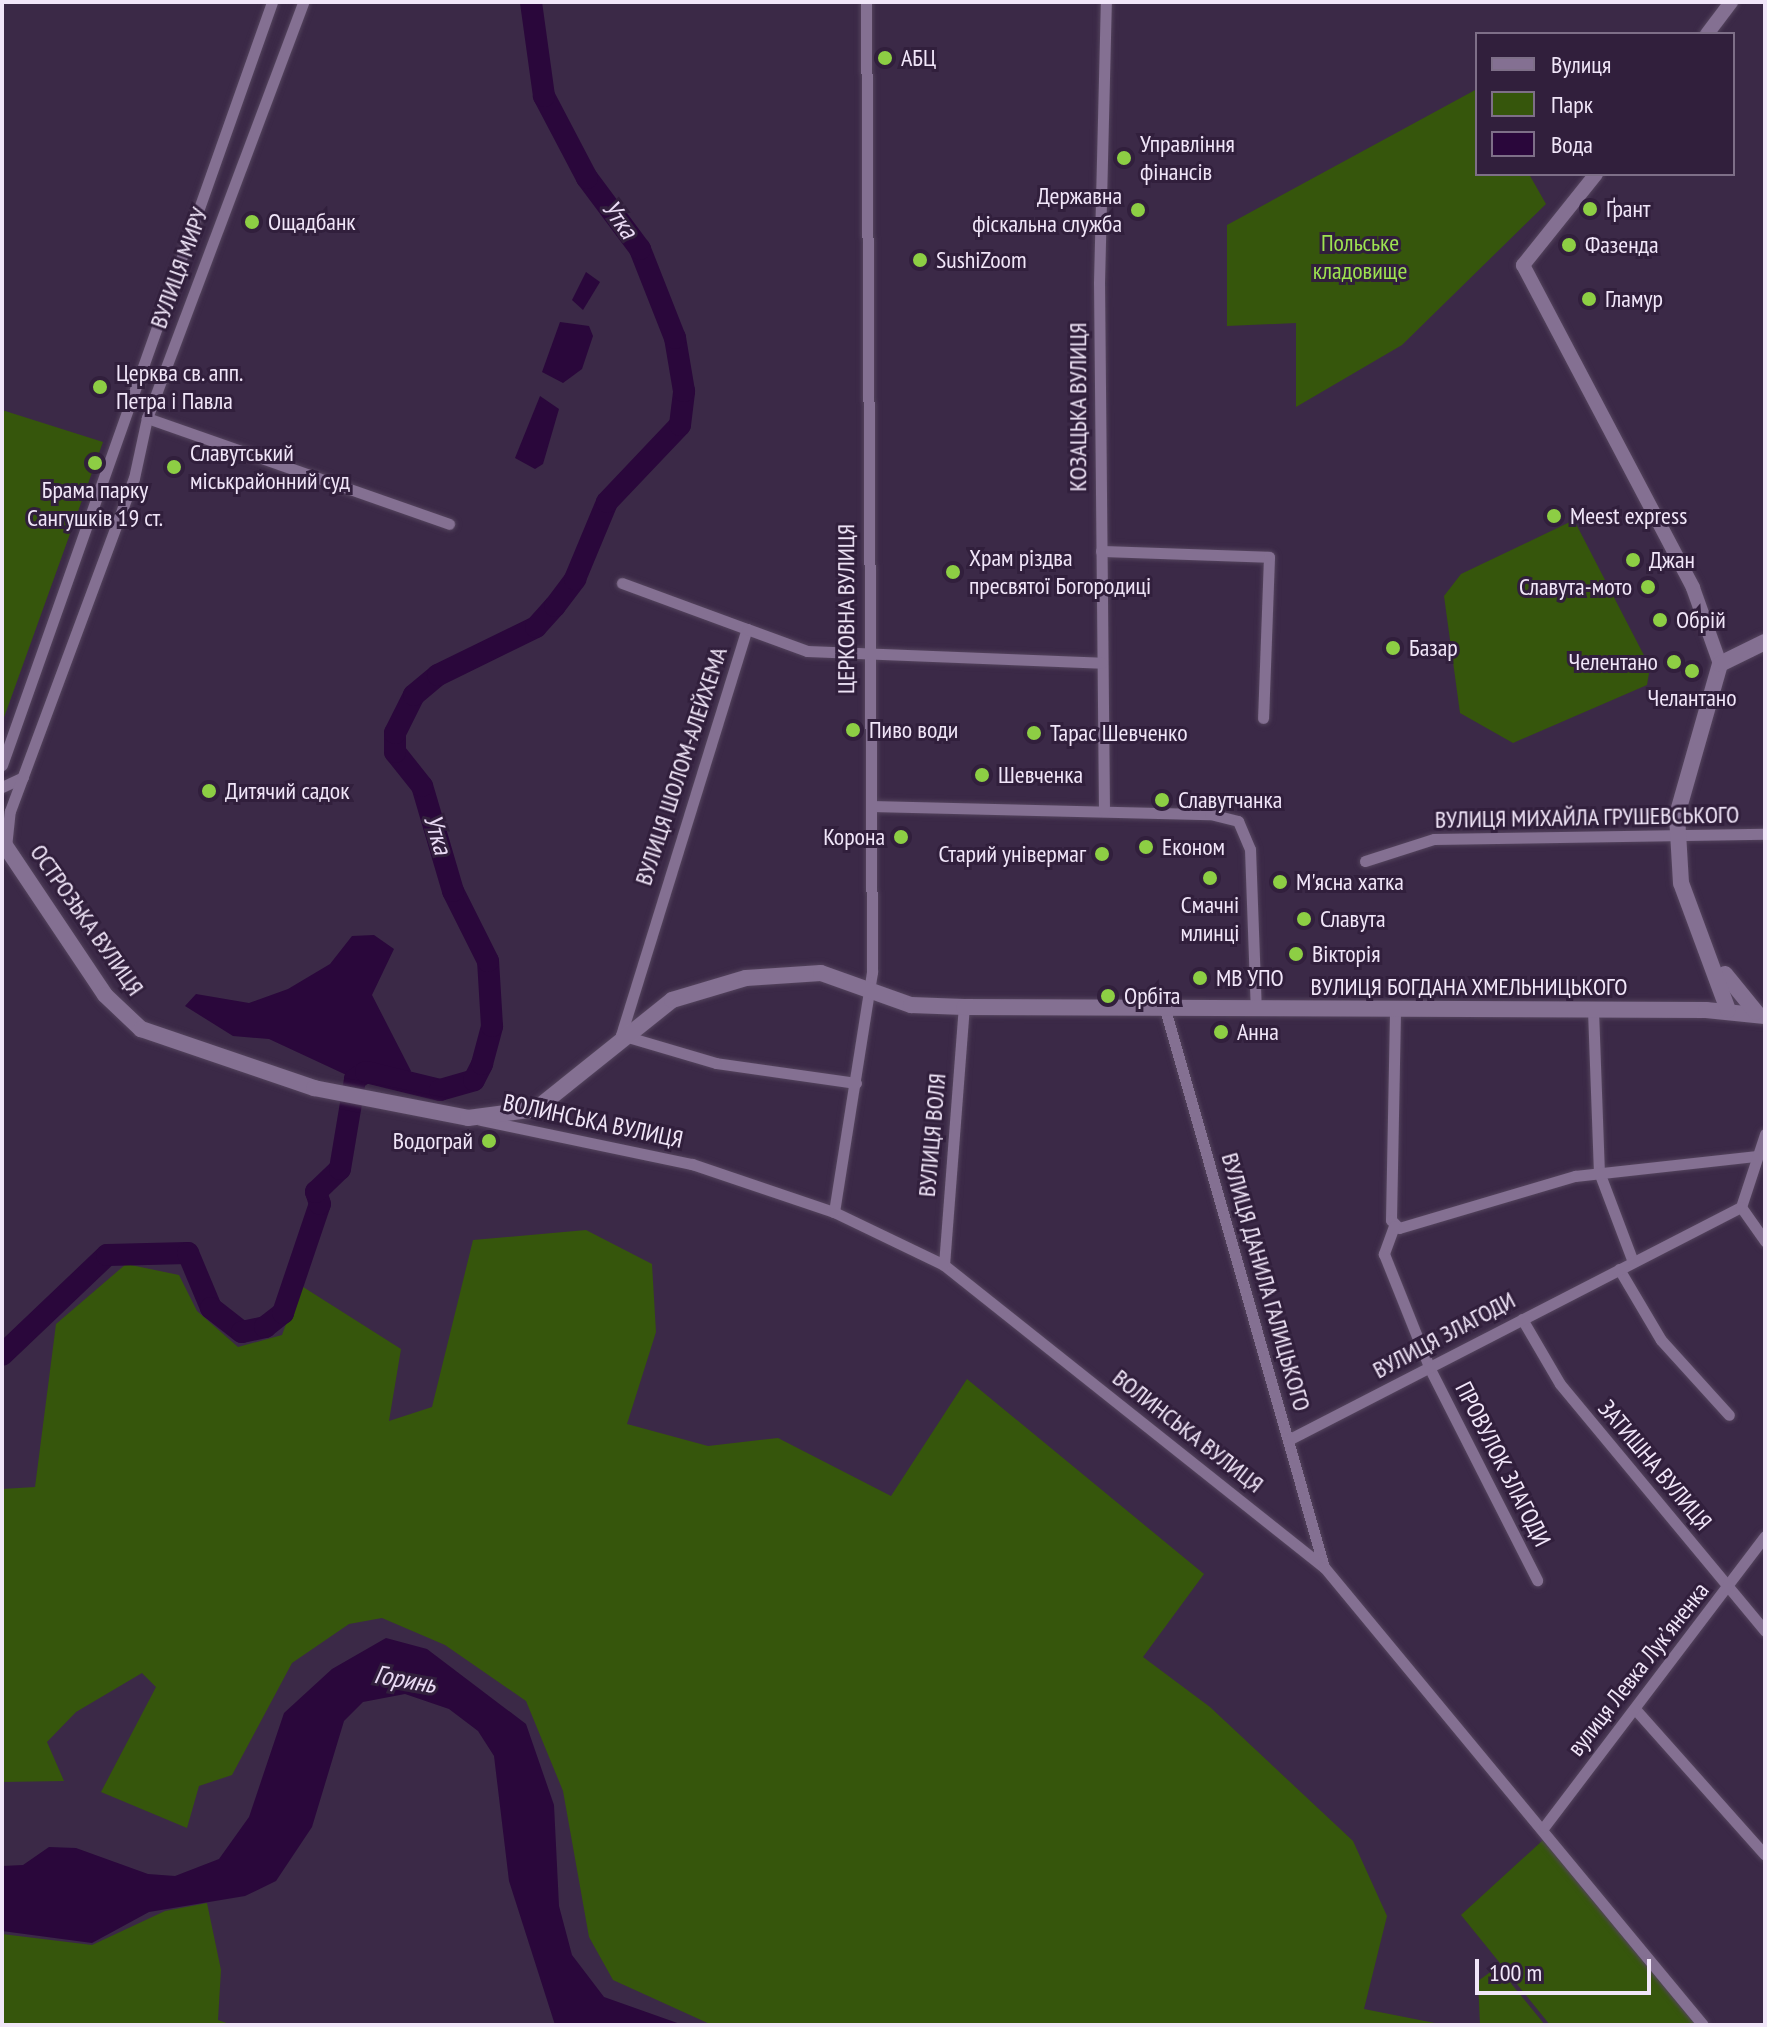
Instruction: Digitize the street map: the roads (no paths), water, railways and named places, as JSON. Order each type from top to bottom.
[{"type":"main road","points":[[1728,1010],[1716,963],[1681,883],[1675,840],[1680,793],[1720,664],[1765,642]]},
{"type":"main road","name":"ОСТРОЗЬКА ВУЛИЦЯ","points":[[4,844],[124,1016],[168,1044],[314,1088]]},
{"type":"main road","points":[[1706,1010],[1717,991],[1716,963]]},
{"type":"main road","points":[[1716,963],[1760,1014]]},
{"type":"main road","name":"ВУЛИЦЯ БОГДАНА ХМЕЛЬНИЦЬКОГО","points":[[314,1088],[477,1119],[517,1116],[549,1102],[621,1035],[672,1000],[746,978],[821,973],[871,987],[911,1005],[1395,1012],[1728,1010],[1760,1014]]},
{"type":"street","name":"ВУЛИЦЯ МИРУ","points":[[2,765],[272,2]]},
{"type":"street","name":"ВУЛИЦЯ МИРУ","points":[[4,844],[23,777],[134,478],[147,418],[303,2]]},
{"type":"street","name":"ЦЕРКОВНА ВУЛИЦЯ","points":[[834,1212],[871,987],[866,2]]},
{"type":"street","name":"КОЗАЦЬКА ВУЛИЦЯ","points":[[1104,811],[1101,551],[1106,2]]},
{"type":"street","points":[[1708,32],[1731,2]]},
{"type":"street","points":[[1594,176],[1523,265],[1693,588],[1720,664]]},
{"type":"street","points":[[147,418],[449,524]]},
{"type":"street","points":[[1101,551],[1269,557],[1263,718]]},
{"type":"street","points":[[622,583],[747,629]]},
{"type":"street","name":"ВУЛИЦЯ ШОЛОМ-АЛЕЙХЕМА","points":[[621,1035],[747,629],[807,651],[867,656],[1102,663]]},
{"type":"street","points":[[2,787],[23,777]]},
{"type":"street","points":[[871,806],[1210,814],[1244,829],[1256,1010]]},
{"type":"street","name":"ВУЛИЦЯ МИХАЙЛА ГРУШЕВСЬКОГО","points":[[1365,861],[1434,839],[1675,840],[1765,834]]},
{"type":"street","name":"ВУЛИЦЯ ВОЛЯ","points":[[944,1265],[964,1007]]},
{"type":"street","name":"ВУЛИЦЯ ДАНИЛА ГАЛИЦЬКОГО","points":[[1165,1009],[1324,1567]]},
{"type":"street","points":[[1593,1010],[1599,1172],[1633,1262]]},
{"type":"street","name":"ПРОВУЛОК ЗЛАГОДИ","points":[[1395,1012],[1394,1226],[1384,1254],[1430,1369],[1537,1580]]},
{"type":"street","points":[[621,1035],[716,1063],[856,1083]]},
{"type":"street","name":"ВОЛИНСЬКА ВУЛИЦЯ","points":[[477,1119],[692,1164],[834,1212],[944,1265],[1324,1567],[1544,1827],[1703,2025]]},
{"type":"street","points":[[1765,1134],[1755,1156],[1741,1207],[1765,1241]]},
{"type":"street","points":[[1394,1226],[1429,1222],[1599,1172],[1755,1156]]},
{"type":"street","name":"ВУЛИЦЯ ЗЛАГОДИ","points":[[1288,1440],[1741,1207]]},
{"type":"street","points":[[1619,1269],[1661,1340],[1729,1415]]},
{"type":"street","name":"ЗАТИШНА ВУЛИЦЯ","points":[[1522,1319],[1560,1384],[1765,1631]]},
{"type":"street","name":"вулиця Левка Лукʼяненка","points":[[1544,1827],[1765,1536]]},
{"type":"street","points":[[1635,1709],[1765,1855]]},
{"type":"water","points":[[586,272],[600,282],[583,310],[572,300]]},
{"type":"water","points":[[560,322],[589,326],[593,336],[582,369],[563,383],[542,372]]},
{"type":"water","points":[[540,396],[559,409],[543,464],[535,469],[515,458]]},
{"type":"water","points":[[374,935],[394,949],[372,995],[411,1071],[398,1088],[355,1079],[269,1039],[233,1036],[185,1006],[196,994],[249,1003],[288,989],[330,964],[352,936]]},
{"type":"water","name":"Горинь","points":[[386,1638],[427,1649],[526,1724],[554,1805],[559,1906],[572,1955],[604,1997],[683,2025],[555,2025],[509,1881],[494,1756],[478,1731],[449,1709],[405,1694],[363,1702],[344,1721],[312,1827],[276,1881],[245,1896],[149,1912],[92,1943],[2,1931],[2,1866],[23,1865],[49,1847],[76,1848],[148,1874],[175,1876],[219,1859],[249,1817],[284,1713],[332,1669]]},
{"type":"waterway","name":"Утка","points":[[2,1355],[107,1255],[188,1253],[211,1308],[242,1332],[265,1327],[283,1313],[320,1204],[316,1192],[340,1169],[355,1079],[366,1072],[440,1090],[474,1080],[482,1064],[492,1026],[488,961],[453,891],[422,786],[395,752],[395,733],[414,695],[438,675],[536,627],[555,606],[575,579],[607,502],[680,425],[684,391],[675,338],[640,249],[587,178],[544,96],[531,2]]},
{"type":"place","name":"АБЦ","points":[[885,58]]},
{"type":"place","name":"Управління фінансів","points":[[1124,158]]},
{"type":"place","name":"Ґрант","points":[[1590,209]]},
{"type":"place","name":"Державна фіскальна служба","points":[[1138,210]]},
{"type":"place","name":"Ощадбанк","points":[[252,222]]},
{"type":"place","name":"Фазенда","points":[[1569,245]]},
{"type":"place","name":"SushiZoom","points":[[920,260]]},
{"type":"place","name":"Гламур","points":[[1589,299]]},
{"type":"place","name":"Церква св. апп. Петра і Павла","points":[[100,387]]},
{"type":"place","name":"Брама парку Сангушків 19 ст.","points":[[95,463]]},
{"type":"place","name":"Славутський міськрайонний суд","points":[[174,467]]},
{"type":"place","name":"Meest express","points":[[1554,516]]},
{"type":"place","name":"Джан","points":[[1633,560]]},
{"type":"place","name":"Храм різдва пресвятої Богородиці","points":[[953,572]]},
{"type":"place","name":"Славута-мото","points":[[1648,587]]},
{"type":"place","name":"Обрій","points":[[1660,620]]},
{"type":"place","name":"Базар","points":[[1393,648]]},
{"type":"place","name":"Челентано","points":[[1674,662]]},
{"type":"place","name":"Челантано","points":[[1692,671]]},
{"type":"place","name":"Пиво води","points":[[853,730]]},
{"type":"place","name":"Тарас Шевченко","points":[[1034,733]]},
{"type":"place","name":"Шевченка","points":[[982,775]]},
{"type":"place","name":"Дитячий садок","points":[[209,791]]},
{"type":"place","name":"Славутчанка","points":[[1162,800]]},
{"type":"place","name":"Корона","points":[[901,837]]},
{"type":"place","name":"Економ","points":[[1146,847]]},
{"type":"place","name":"Старий універмаг","points":[[1102,854]]},
{"type":"place","name":"Смачні млинці","points":[[1210,878]]},
{"type":"place","name":"М'ясна хатка","points":[[1280,882]]},
{"type":"place","name":"Славута","points":[[1304,919]]},
{"type":"place","name":"Вікторія","points":[[1296,954]]},
{"type":"place","name":"МВ УПО","points":[[1200,978]]},
{"type":"place","name":"Орбіта","points":[[1108,996]]},
{"type":"place","name":"Анна","points":[[1221,1032]]},
{"type":"place","name":"Водограй","points":[[489,1141]]},
{"type":"park label","name":"Польське кладовище","points":[[1360,257]]}]
